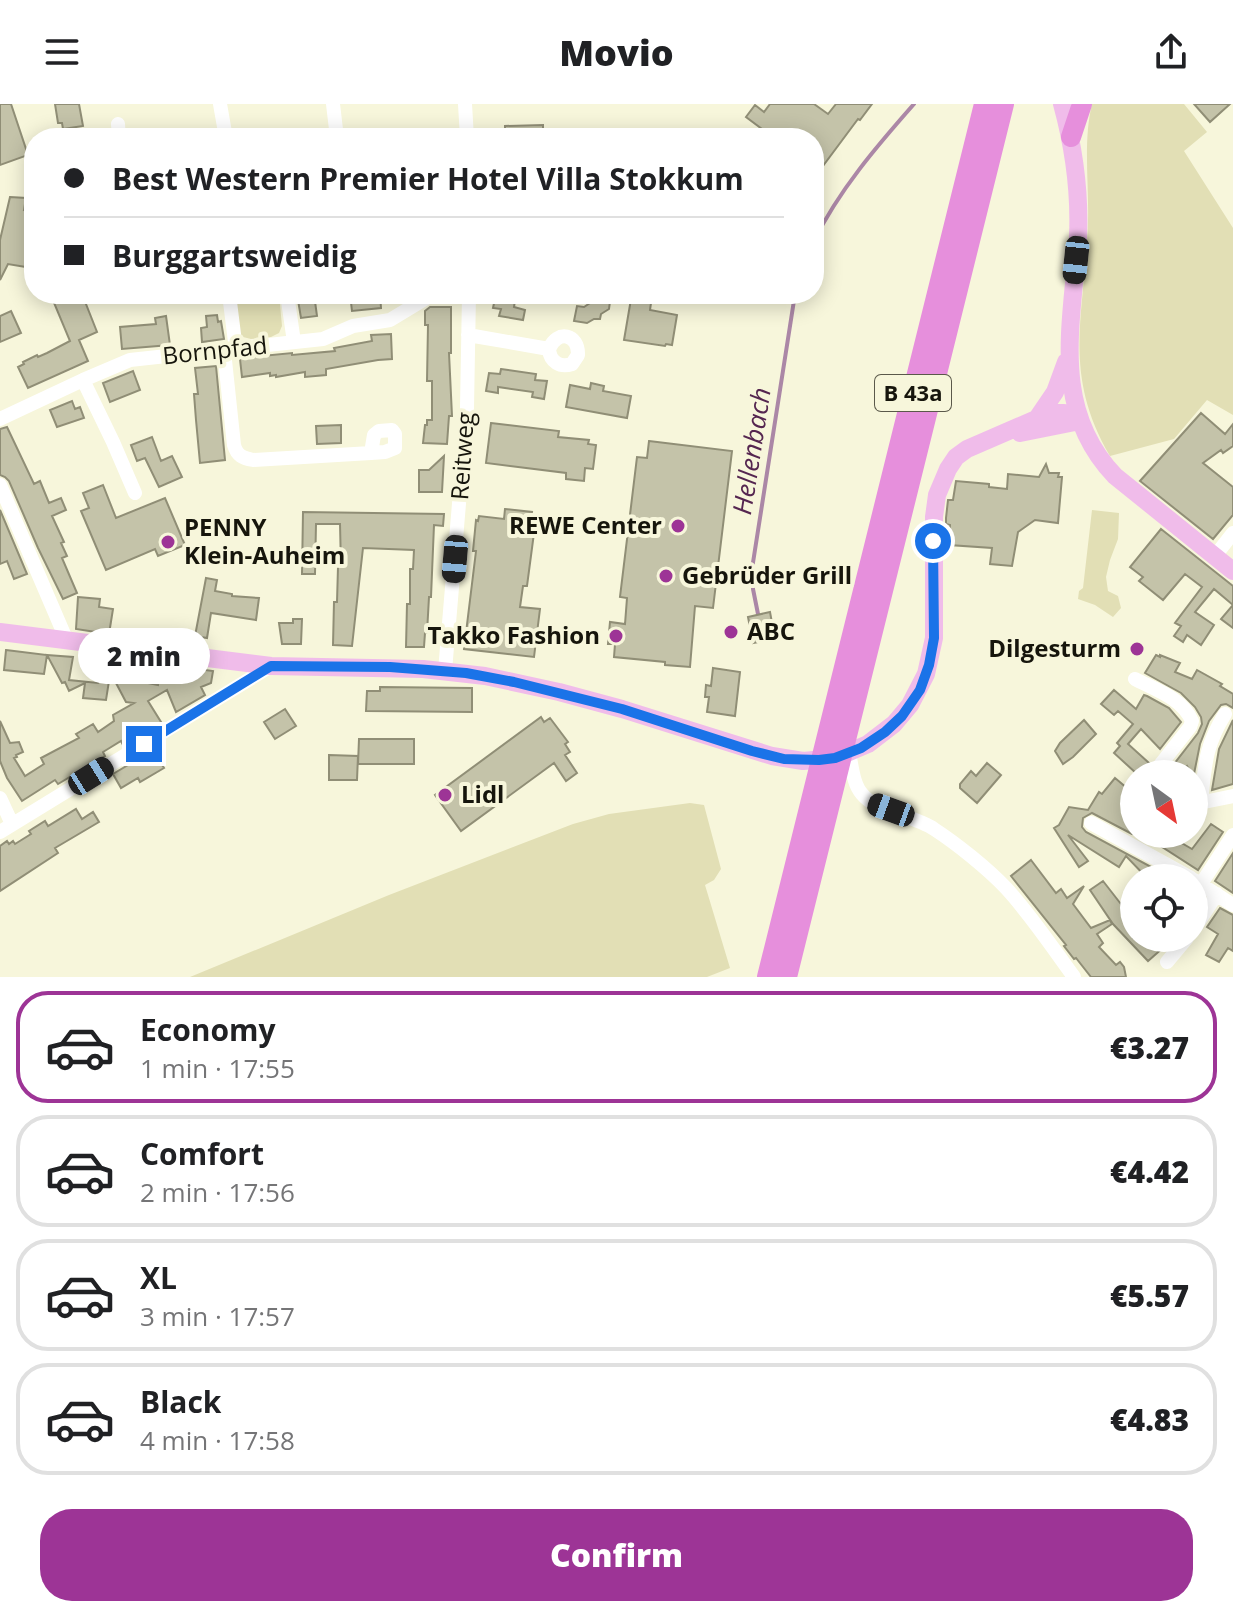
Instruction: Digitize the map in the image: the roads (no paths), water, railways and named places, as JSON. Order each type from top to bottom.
[{"type":"highway","name":"B 43a","points":[[787,977],[851,682],[984,104]]},
{"type":"highway","name":"B 43a","points":[[767,977],[851,682],[1004,104]]},
{"type":"highway","points":[[1071,137],[1082,104]]},
{"type":"main road","points":[[1062,104],[1071,137],[1077,181],[1078,235],[1069,355],[1072,392],[1080,421],[1097,455],[1115,476],[1233,571]]},
{"type":"main road","points":[[1038,417],[1055,392],[1069,355]]},
{"type":"main road","points":[[0,632],[271,666],[390,667],[485,676],[559,692],[752,751],[784,759],[819,760],[849,753],[868,744],[894,724],[920,690],[934,638],[933,541],[937,495],[956,457],[1038,417],[1057,412],[1072,415],[1080,421]]},
{"type":"main road","points":[[1000,435],[1080,421]]},
{"type":"street","points":[[220,104],[224,128]]},
{"type":"street","points":[[333,104],[336,128]]},
{"type":"street","points":[[465,104],[466,128]]},
{"type":"street","points":[[229,304],[234,445],[237,453],[253,460],[371,453]]},
{"type":"street","points":[[288,304],[294,342]]},
{"type":"street","name":"Bornpfad","points":[[0,419],[130,360],[323,339],[353,326],[390,320],[416,304]]},
{"type":"street","name":"Reitweg","points":[[445,671],[467,408],[469,304]]},
{"type":"street","points":[[468,335],[549,349]]},
{"type":"street","points":[[83,380],[135,493]]},
{"type":"street","points":[[0,485],[67,641]]},
{"type":"street","points":[[1215,556],[1233,533]]},
{"type":"street","points":[[0,798],[6,828],[271,666]]},
{"type":"street","points":[[1135,679],[1177,701],[1192,721],[1164,760]]},
{"type":"street","points":[[1205,760],[1225,714]]},
{"type":"street","points":[[849,753],[857,786],[864,797],[933,828],[993,876],[1018,902],[1074,977]]},
{"type":"street","points":[[1208,801],[1233,796]]},
{"type":"street","points":[[1091,823],[1120,833]]},
{"type":"street","points":[[1208,865],[1233,835]]},
{"type":"street","points":[[1149,848],[1173,864]]},
{"type":"street","points":[[1208,888],[1233,905]]},
{"type":"street","points":[[1208,908],[1217,894]]},
{"type":"street","points":[[1167,962],[1175,952]]},
{"type":"waterway","name":"Hellenbach","points":[[824,222],[847,186],[914,104]]},
{"type":"waterway","name":"Hellenbach","points":[[758,614],[752,569],[793,304]]},
{"type":"place","name":"REWE Center","points":[[678,526]]},
{"type":"place","name":"PENNY Klein-Auheim","points":[[168,542]]},
{"type":"place","name":"Gebrüder Grill","points":[[666,576]]},
{"type":"place","name":"ABC","points":[[731,632]]},
{"type":"place","name":"Takko Fashion","points":[[616,636]]},
{"type":"place","name":"Dilgesturm","points":[[1137,649]]},
{"type":"place","name":"Lidl","points":[[445,795]]}]
